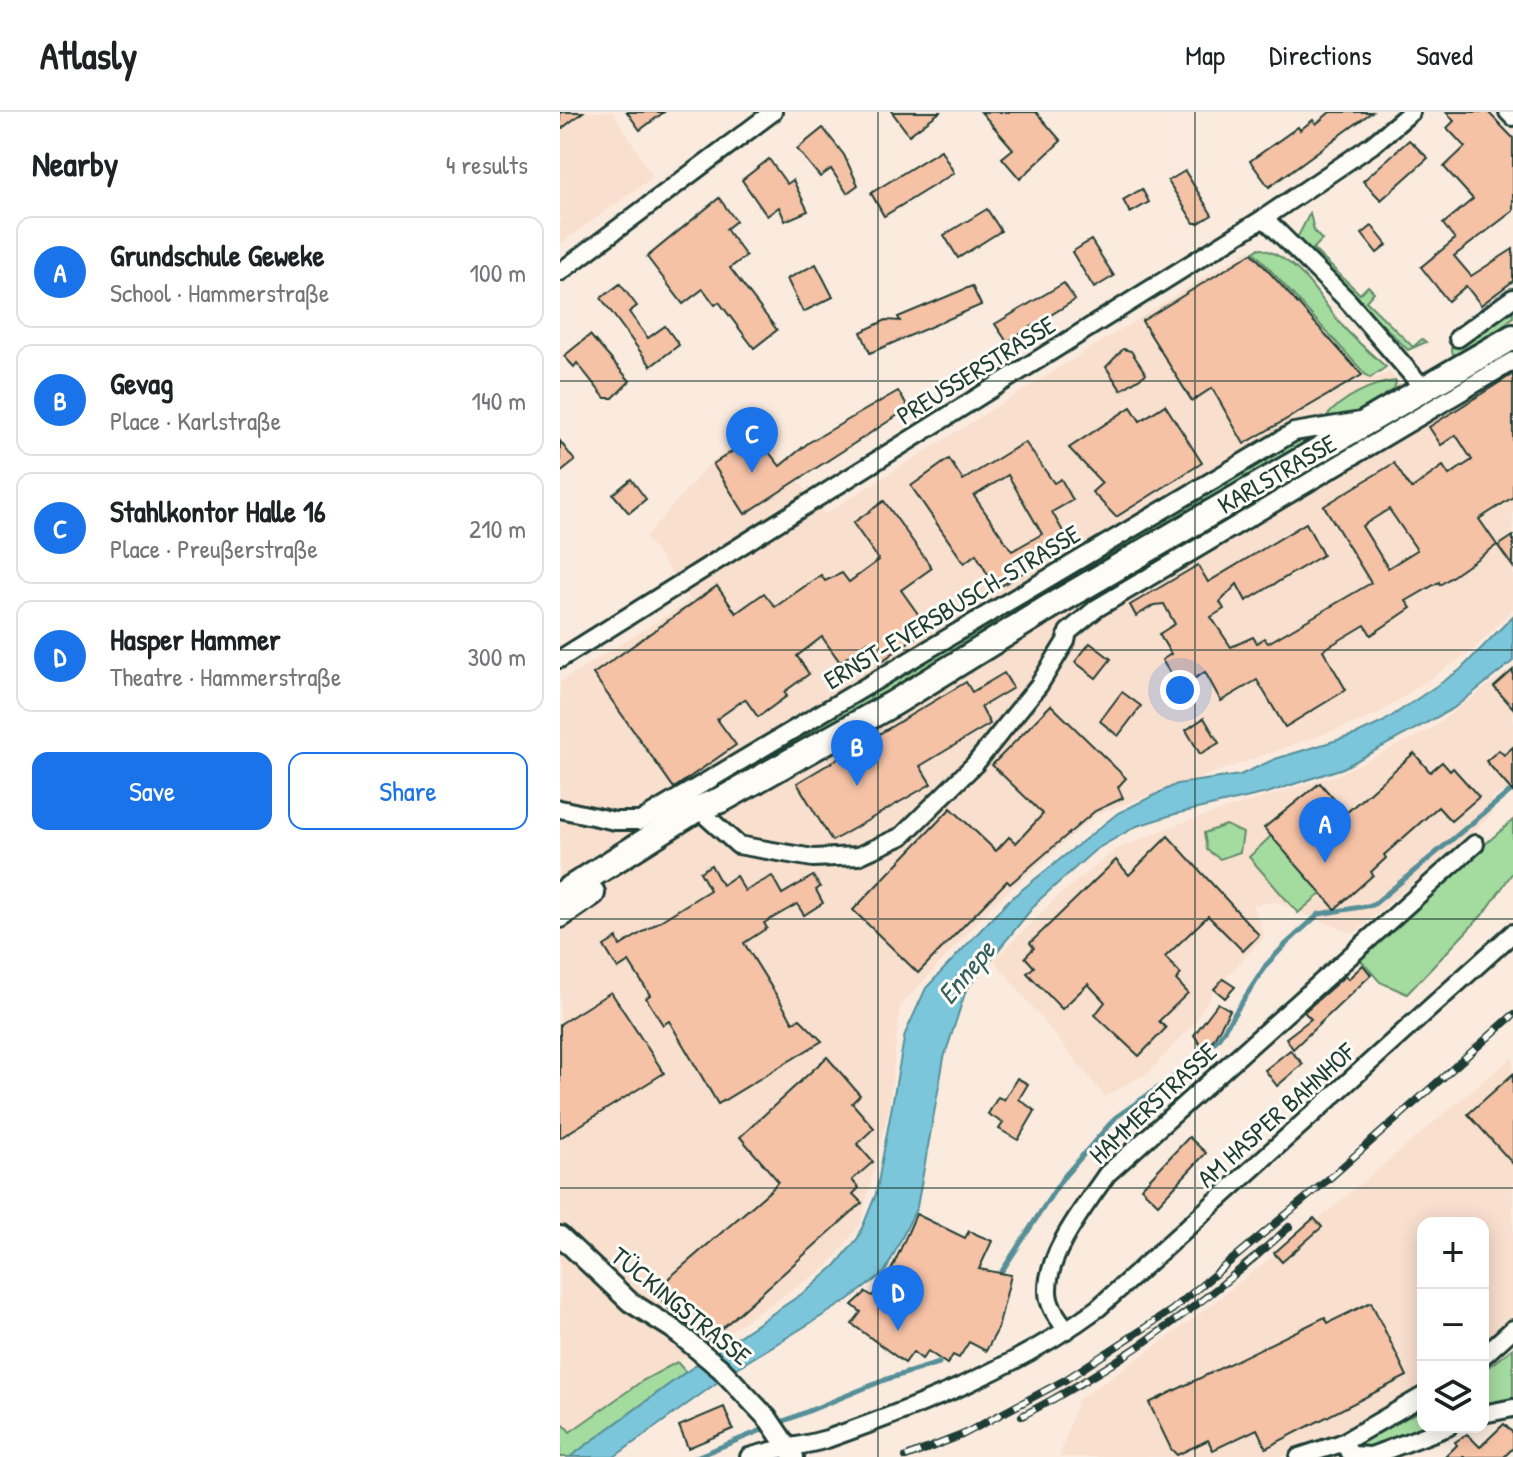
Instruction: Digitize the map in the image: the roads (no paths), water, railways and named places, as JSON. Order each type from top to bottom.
[{"type":"main road","points":[[560,915],[715,808],[1051,606],[1513,337]]},
{"type":"main road","points":[[560,895],[695,810],[715,808]]},
{"type":"street","points":[[560,272],[773,112]]},
{"type":"street","name":"PREUSSERSTRASSE","points":[[560,659],[1264,218],[1372,145],[1411,112]]},
{"type":"street","points":[[1508,112],[1513,117]]},
{"type":"street","points":[[1264,218],[1348,301],[1425,390]]},
{"type":"street","points":[[1458,338],[1513,298]]},
{"type":"street","name":"KARLSTRASSE","points":[[715,808],[738,845],[813,858],[858,856],[902,836],[975,764],[1039,685],[1068,632],[1097,608],[1513,361]]},
{"type":"street","name":"ERNST-EVERSBUSCH-STRASSE","points":[[560,809],[626,822],[640,821],[1294,432],[1370,420]]},
{"type":"street","points":[[1051,606],[1068,632]]},
{"type":"street","name":"HAMMERSTRASSE","points":[[1067,1330],[1050,1303],[1048,1291],[1052,1268],[1075,1221],[1107,1174],[1475,844]]},
{"type":"street","name":"AM HASPER BAHNHOF","points":[[1067,1330],[1098,1308],[1513,933]]},
{"type":"street","name":"TÜCKINGSTRASSE","points":[[560,1236],[630,1302],[694,1346],[750,1398],[788,1447]]},
{"type":"street","points":[[1489,1351],[1513,1329]]},
{"type":"street","points":[[749,1457],[826,1439],[968,1382],[1067,1330]]},
{"type":"street","points":[[1299,1457],[1342,1443],[1417,1399]]},
{"type":"street","points":[[1489,1413],[1513,1408]]},
{"type":"street","points":[[1342,1443],[1352,1455],[1371,1456],[1432,1433]]},
{"type":"water","name":"Ennepe","points":[[1513,616],[1513,661],[1454,708],[1343,768],[1267,793],[1137,826],[1095,850],[1038,901],[966,990],[944,1058],[917,1207],[885,1272],[848,1300],[740,1366],[614,1457],[570,1457],[686,1372],[809,1289],[836,1265],[858,1238],[876,1194],[905,1034],[926,988],[1009,900],[1118,813],[1177,784],[1240,775],[1275,759],[1357,734],[1383,722],[1460,670]]},
{"type":"waterway","points":[[1002,1271],[1062,1179],[1116,1117],[1188,1067],[1218,1039],[1266,965],[1286,944],[1319,914],[1373,905],[1513,789]]},
{"type":"waterway","points":[[696,1457],[887,1379],[939,1363]]},
{"type":"railway","points":[[906,1457],[962,1435],[1065,1380],[1172,1310],[1331,1177],[1513,1015]]},
{"type":"railway","points":[[1022,1416],[1094,1376],[1162,1330],[1289,1227]]},
{"type":"place","name":"Stahlkontor Halle 16","points":[[752,473]]},
{"type":"place","name":"Gevag","points":[[857,786]]},
{"type":"place","name":"Grundschule Geweke","points":[[1325,863]]},
{"type":"place","name":"Hasper Hammer","points":[[898,1331]]}]
